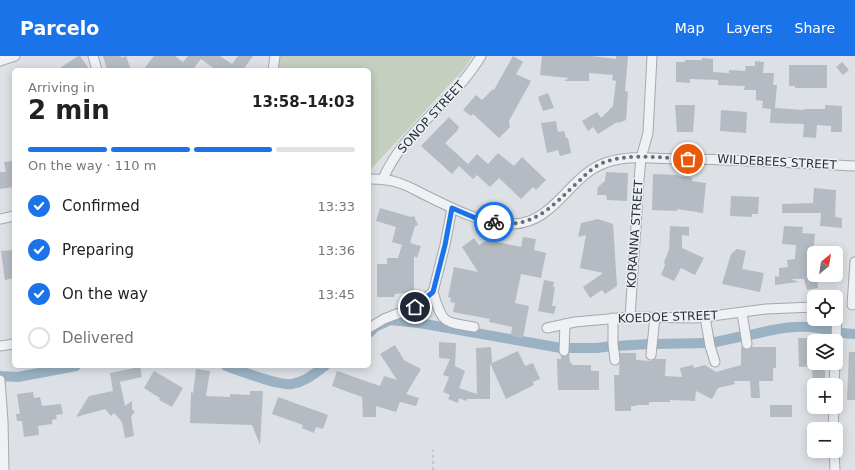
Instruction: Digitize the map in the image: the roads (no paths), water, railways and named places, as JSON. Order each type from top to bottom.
[{"type":"street","points":[[0,61],[15,56]]},
{"type":"street","points":[[93,56],[97,68]]},
{"type":"street","points":[[273,68],[275,56]]},
{"type":"street","name":"SONOP STREET","points":[[383,179],[394,158],[413,133],[469,75],[481,56]]},
{"type":"street","name":"KORANNA STREET","points":[[630,317],[641,158],[648,133],[652,56]]},
{"type":"street","name":"WILDEBEES STREET","points":[[371,179],[383,179],[399,182],[480,220],[515,224],[532,220],[547,211],[591,170],[604,163],[621,158],[703,159],[855,166]]},
{"type":"street","points":[[452,208],[445,245],[433,292],[438,310],[445,321],[452,324],[474,327]]},
{"type":"street","points":[[0,219],[12,216]]},
{"type":"street","points":[[853,306],[855,262]]},
{"type":"street","points":[[371,327],[384,319],[415,307],[433,292]]},
{"type":"street","name":"KOEDOE STREET","points":[[547,328],[613,318],[705,318],[766,309],[807,307]]},
{"type":"street","points":[[742,313],[747,344]]},
{"type":"street","points":[[651,355],[655,317]]},
{"type":"street","points":[[613,318],[613,344],[615,360]]},
{"type":"street","points":[[705,318],[710,346],[715,362]]},
{"type":"street","points":[[564,351],[566,324]]},
{"type":"street","points":[[0,346],[12,344]]},
{"type":"street","points":[[0,381],[3,421],[4,470]]},
{"type":"street","points":[[834,458],[835,470]]},
{"type":"waterway","points":[[371,331],[375,327],[390,320],[419,323],[561,348]]},
{"type":"waterway","points":[[750,335],[784,328],[801,327],[855,334]]},
{"type":"waterway","points":[[711,343],[743,336]]},
{"type":"waterway","points":[[654,344],[707,343]]},
{"type":"waterway","points":[[616,346],[649,344]]},
{"type":"waterway","points":[[566,348],[597,348],[611,346]]},
{"type":"waterway","points":[[0,376],[18,377],[65,368]]},
{"type":"waterway","points":[[232,368],[269,381],[286,384],[301,381],[310,377],[322,368]]}]
